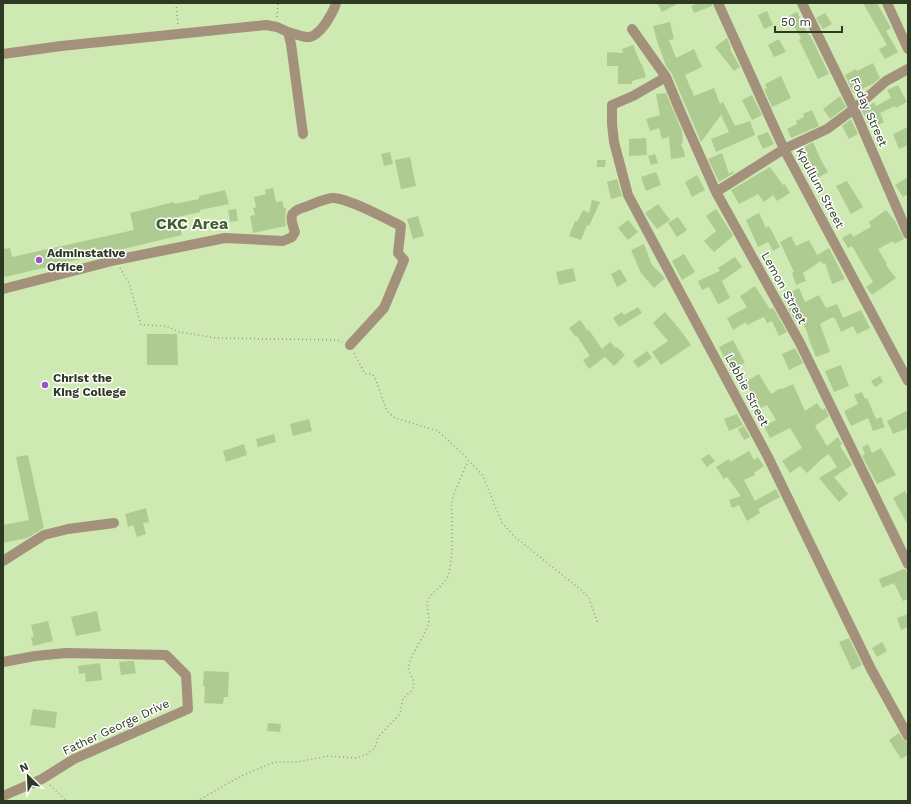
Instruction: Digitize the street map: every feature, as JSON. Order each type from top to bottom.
[{"type":"street","points":[[3,54],[61,46],[266,25],[274,26],[305,37],[313,36],[319,32],[334,10],[336,3]]},
{"type":"street","name":"Kpullum Street","points":[[718,3],[784,149],[908,382]]},
{"type":"street","name":"Foday Street","points":[[802,3],[854,109],[908,234]]},
{"type":"street","points":[[887,3],[908,49]]},
{"type":"street","name":"Lemon Street","points":[[632,29],[666,77],[716,192],[800,343],[907,557]]},
{"type":"street","points":[[288,32],[291,44],[303,134]]},
{"type":"street","points":[[716,192],[784,149],[827,129],[854,109],[886,81],[908,69]]},
{"type":"street","name":"Lebbie Street","points":[[666,77],[633,96],[612,105],[614,142],[628,195],[768,457],[871,669],[908,736]]},
{"type":"street","points":[[3,289],[116,260],[225,238],[283,242],[292,237],[295,232],[291,218],[292,214],[297,209],[332,198],[354,204],[401,226],[398,253],[404,260],[384,308],[350,345]]},
{"type":"street","points":[[3,561],[44,535],[68,528],[114,523]]},
{"type":"street","name":"Father George Drive","points":[[3,662],[35,656],[66,653],[166,655],[186,675],[188,709],[74,759],[42,779],[3,796]]},
{"type":"path","points":[[176,3],[178,34]]},
{"type":"path","points":[[274,26],[278,15],[278,3]]},
{"type":"path","points":[[116,260],[129,283],[142,325],[166,326],[179,332],[217,338],[338,340],[350,345],[365,374],[372,374],[375,378],[387,411],[395,418],[438,431],[468,460],[483,476],[502,523],[515,537],[589,598],[598,624]]},
{"type":"path","points":[[197,801],[241,776],[275,762],[297,762],[329,756],[356,758],[368,754],[376,748],[378,737],[400,714],[403,698],[410,693],[414,686],[414,681],[409,666],[414,652],[428,624],[429,616],[427,607],[429,598],[441,586],[449,574],[451,556],[452,501],[468,460]]},
{"type":"path","points":[[42,779],[67,801]]},
{"type":"building","points":[[657,3],[679,3],[662,12]]},
{"type":"building","points":[[698,3],[712,3],[712,6],[694,13],[691,6]]},
{"type":"building","points":[[863,3],[877,3],[891,28],[886,31],[898,52],[885,59],[879,49],[887,45]]},
{"type":"building","points":[[767,11],[773,25],[764,29],[758,15]]},
{"type":"building","points":[[797,12],[829,74],[818,79],[799,40],[801,39],[789,16]]},
{"type":"building","points":[[825,13],[832,24],[823,29],[816,18]]},
{"type":"building","points":[[670,22],[674,39],[669,40],[676,58],[694,49],[702,67],[685,75],[694,96],[714,88],[720,104],[723,102],[735,126],[750,121],[755,135],[716,152],[711,139],[729,132],[721,115],[701,142],[672,74],[666,66],[653,26]]},
{"type":"building","points":[[727,38],[731,48],[730,49],[740,67],[734,71],[715,47]]},
{"type":"building","points":[[779,39],[786,52],[774,57],[768,45]]},
{"type":"building","points":[[633,45],[646,77],[632,81],[632,84],[618,84],[618,66],[607,66],[607,52],[623,53],[622,49]]},
{"type":"building","points":[[873,63],[880,78],[873,84],[853,93],[845,75]]},
{"type":"building","points":[[781,76],[791,98],[772,107],[764,89],[767,88],[765,84]]},
{"type":"building","points":[[898,85],[907,102],[896,108],[895,106],[880,113],[884,122],[871,129],[862,111],[874,102],[876,106],[891,98],[887,90]]},
{"type":"building","points":[[666,93],[682,131],[683,143],[681,144],[685,157],[671,159],[669,137],[662,139],[659,128],[650,131],[646,119],[660,115],[656,94]]},
{"type":"building","points":[[752,95],[762,115],[752,120],[742,100]]},
{"type":"building","points":[[840,96],[846,107],[830,119],[823,109]]},
{"type":"building","points":[[812,110],[819,126],[791,138],[787,129],[797,124],[796,121],[804,117],[803,114]]},
{"type":"building","points":[[851,119],[858,134],[849,139],[842,126]]},
{"type":"building","points":[[908,127],[908,145],[899,149],[893,134]]},
{"type":"building","points":[[768,132],[774,144],[763,149],[757,136]]},
{"type":"building","points":[[646,138],[647,155],[629,156],[629,139]]},
{"type":"building","points":[[813,142],[828,172],[814,180],[798,150]]},
{"type":"building","points":[[390,152],[393,164],[384,166],[381,154]]},
{"type":"building","points":[[722,153],[729,174],[733,171],[734,173],[719,182],[708,159]]},
{"type":"building","points":[[655,154],[658,163],[651,165],[648,156]]},
{"type":"building","points":[[410,157],[416,186],[401,189],[395,160]]},
{"type":"building","points":[[597,160],[606,160],[605,167],[597,167]]},
{"type":"building","points":[[770,167],[783,185],[785,184],[790,193],[777,201],[773,195],[764,202],[758,194],[739,204],[731,190]]},
{"type":"building","points":[[656,172],[661,185],[646,191],[641,177]]},
{"type":"building","points":[[697,175],[705,190],[692,197],[685,182]]},
{"type":"building","points":[[908,177],[908,194],[903,197],[895,185]]},
{"type":"building","points":[[617,179],[622,196],[611,199],[607,182]]},
{"type":"building","points":[[847,181],[863,207],[851,214],[836,186]]},
{"type":"building","points":[[273,188],[276,202],[282,201],[284,208],[286,208],[286,226],[253,233],[250,216],[255,215],[253,208],[256,207],[254,197],[266,194],[265,190]]},
{"type":"building","points":[[225,190],[229,204],[200,210],[200,212],[178,217],[182,235],[5,277],[3,271],[3,249],[10,248],[12,257],[134,230],[130,213],[174,202],[174,204],[199,199],[199,196]]},
{"type":"building","points":[[592,200],[600,202],[589,226],[587,225],[581,240],[569,236],[575,221],[577,222],[583,210],[589,213]]},
{"type":"building","points":[[658,204],[670,220],[657,229],[645,213]]},
{"type":"building","points":[[236,209],[238,221],[230,222],[228,210]]},
{"type":"building","points":[[716,209],[733,235],[714,252],[704,241],[716,231],[706,216]]},
{"type":"building","points":[[886,210],[895,221],[904,239],[894,244],[893,241],[878,249],[887,264],[886,265],[896,278],[872,295],[866,287],[873,282],[852,246],[848,248],[842,238],[851,233],[853,237],[871,227],[869,222]]},
{"type":"building","points":[[759,213],[766,228],[769,226],[780,247],[773,251],[768,242],[758,247],[746,220]]},
{"type":"building","points":[[418,216],[424,236],[413,239],[407,219]]},
{"type":"building","points":[[678,217],[687,230],[677,237],[668,223]]},
{"type":"building","points":[[628,220],[638,232],[628,240],[618,228]]},
{"type":"building","points":[[791,236],[796,246],[809,240],[817,255],[829,248],[845,279],[832,284],[825,263],[823,264],[821,261],[803,273],[806,281],[796,285],[792,273],[794,272],[780,242]]},
{"type":"building","points":[[644,244],[652,265],[665,278],[654,288],[641,273],[631,250]]},
{"type":"building","points":[[684,254],[695,272],[682,280],[672,261]]},
{"type":"building","points":[[735,257],[742,267],[722,281],[730,298],[718,304],[709,287],[702,290],[698,281],[720,271],[718,268]]},
{"type":"building","points":[[573,268],[576,281],[559,285],[556,272]]},
{"type":"building","points":[[620,269],[627,281],[617,287],[611,274]]},
{"type":"building","points":[[755,286],[770,309],[773,308],[787,332],[779,336],[772,321],[767,323],[764,317],[747,325],[746,322],[733,330],[727,318],[747,307],[740,296]]},
{"type":"building","points":[[799,288],[805,302],[819,295],[826,308],[837,304],[843,318],[861,310],[870,328],[857,334],[853,326],[841,332],[835,318],[834,319],[833,317],[820,324],[830,352],[816,357],[801,318],[795,321],[785,302],[788,301],[785,294]]},
{"type":"building","points":[[638,307],[642,313],[619,327],[613,318],[622,312],[624,315]]},
{"type":"building","points":[[665,312],[691,345],[661,365],[652,352],[668,341],[653,323]]},
{"type":"building","points":[[580,320],[602,349],[610,342],[625,355],[614,366],[605,357],[589,369],[583,360],[590,356],[577,336],[576,337],[569,328]]},
{"type":"building","points":[[147,334],[177,334],[178,365],[147,365]]},
{"type":"building","points":[[733,340],[745,363],[730,370],[719,347]]},
{"type":"building","points":[[795,348],[803,363],[789,370],[782,354]]},
{"type":"building","points":[[647,351],[652,358],[638,368],[633,361]]},
{"type":"building","points":[[841,365],[849,386],[834,392],[825,371]]},
{"type":"building","points":[[759,374],[771,394],[781,388],[782,389],[793,384],[805,411],[817,403],[822,410],[825,408],[829,416],[815,426],[827,446],[838,437],[842,444],[840,446],[852,465],[834,477],[848,494],[839,502],[819,478],[837,467],[829,454],[807,473],[800,466],[790,473],[782,461],[802,448],[790,428],[770,438],[764,426],[776,420],[767,405],[761,408],[745,382]]},
{"type":"building","points":[[880,376],[883,382],[875,387],[871,381]]},
{"type":"building","points":[[862,392],[865,399],[867,398],[876,419],[881,417],[885,427],[873,431],[868,418],[851,426],[844,411],[858,404],[854,395]]},
{"type":"building","points":[[908,410],[908,428],[893,434],[887,421]]},
{"type":"building","points":[[737,414],[743,425],[729,431],[724,419]]},
{"type":"building","points":[[309,419],[312,431],[293,436],[290,424]]},
{"type":"building","points":[[744,426],[750,437],[744,440],[738,429]]},
{"type":"building","points":[[274,434],[276,442],[258,447],[256,439]]},
{"type":"building","points":[[244,444],[247,455],[226,462],[223,451]]},
{"type":"building","points":[[868,444],[872,453],[881,448],[896,475],[877,484],[862,456],[865,454],[862,447]]},
{"type":"building","points":[[749,451],[754,460],[758,457],[764,466],[754,473],[755,475],[744,480],[755,501],[776,489],[780,497],[758,509],[760,513],[747,521],[739,505],[732,508],[729,500],[741,496],[727,477],[724,479],[716,467],[729,459],[730,462]]},
{"type":"building","points":[[709,454],[715,461],[707,467],[701,459]]},
{"type":"building","points":[[28,455],[44,528],[27,538],[3,543],[3,525],[29,520],[16,457]]},
{"type":"building","points":[[905,491],[908,496],[908,525],[893,498]]},
{"type":"building","points":[[146,508],[149,522],[143,523],[146,534],[137,537],[133,525],[128,527],[125,514]]},
{"type":"building","points":[[904,569],[908,575],[908,599],[903,601],[894,583],[882,588],[879,579]]},
{"type":"building","points":[[97,611],[101,631],[76,636],[71,617]]},
{"type":"building","points":[[908,614],[908,627],[901,630],[897,618]]},
{"type":"building","points":[[48,621],[53,641],[33,646],[31,637],[34,637],[31,625]]},
{"type":"building","points":[[849,638],[862,665],[852,670],[839,642]]},
{"type":"building","points":[[882,642],[887,651],[877,657],[872,648]]},
{"type":"building","points":[[134,661],[136,673],[121,675],[119,662]]},
{"type":"building","points":[[100,663],[102,680],[86,682],[85,673],[79,674],[78,666]]},
{"type":"building","points":[[204,671],[229,672],[228,697],[224,697],[223,704],[204,703]]},
{"type":"building","points":[[33,709],[57,712],[55,728],[30,725]]},
{"type":"building","points":[[268,723],[281,724],[280,732],[267,731]]},
{"type":"building","points":[[899,733],[908,743],[908,755],[901,759],[889,740]]},
{"type":"place","name":"Adminstative Office","points":[[39,260]]},
{"type":"place","name":"Christ the King College","points":[[45,385]]},
{"type":"district","name":"CKC Area","points":[[192,223]]}]
